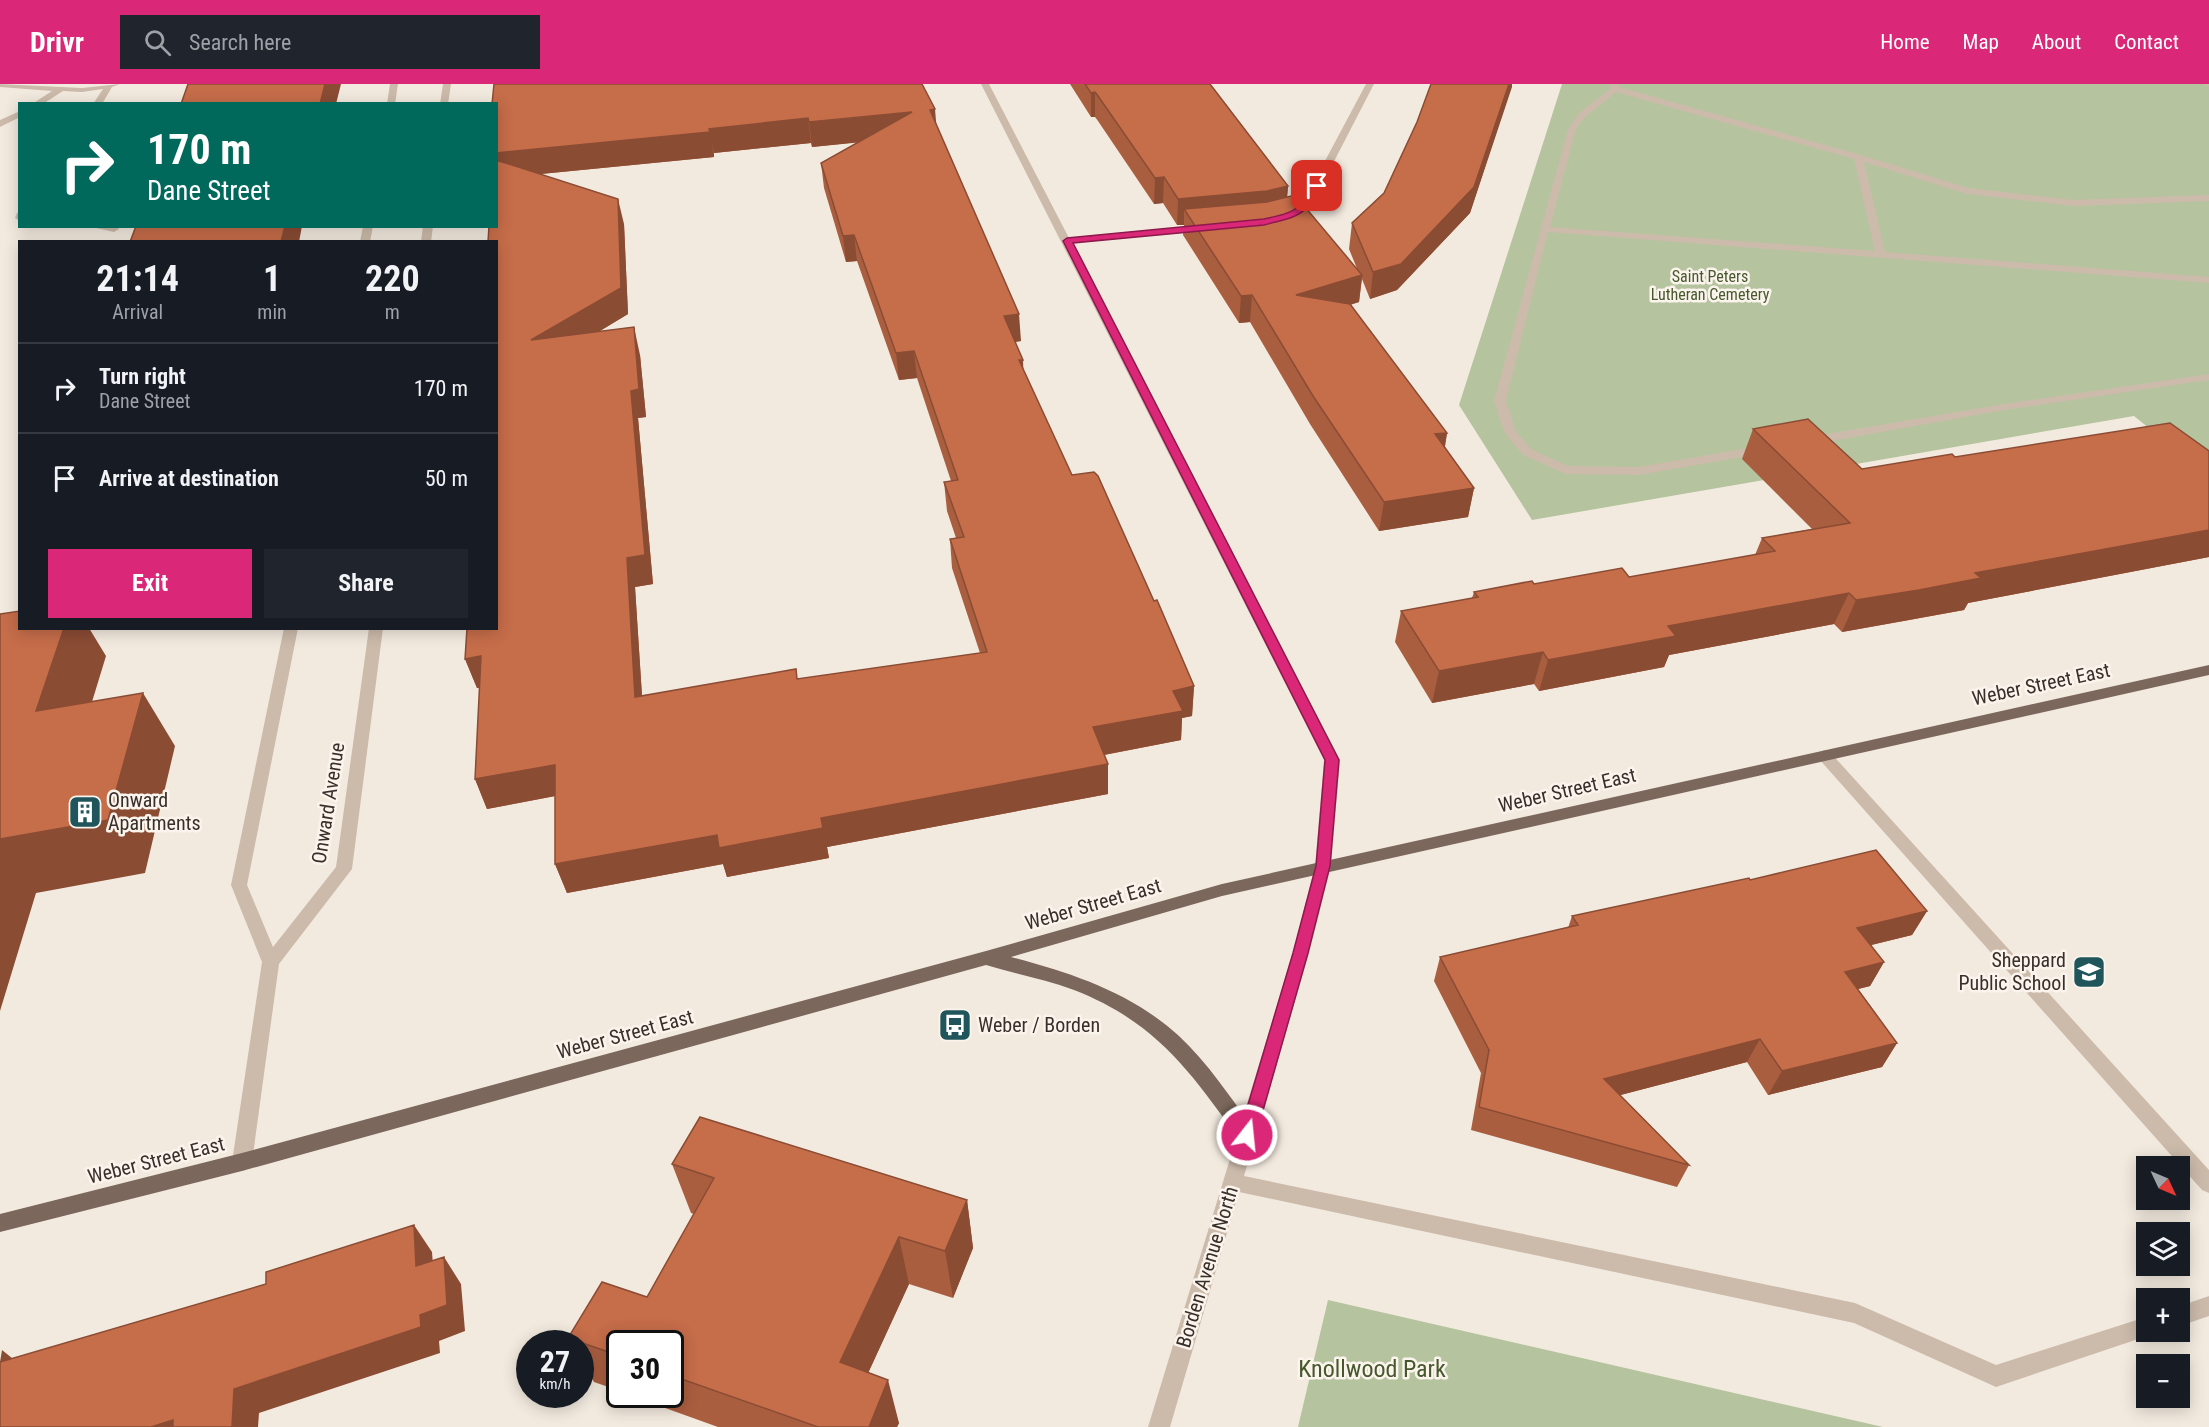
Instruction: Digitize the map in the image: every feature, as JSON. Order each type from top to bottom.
[{"type":"main road","name":"Weber Street East","points":[[0,1223],[242,1162],[987,958],[1222,890],[2209,670]]},
{"type":"main road","points":[[987,958],[1054,974],[1144,1017],[1164,1033],[1206,1080],[1247,1135]]},
{"type":"street","points":[[390,102],[394,84]]},
{"type":"street","points":[[444,102],[447,84]]},
{"type":"street","name":"Borden Avenue North","points":[[985,84],[1332,760],[1323,866],[1301,953],[1159,1427]]},
{"type":"street","points":[[1281,218],[1306,207],[1370,84]]},
{"type":"street","points":[[0,85],[82,90],[112,85]]},
{"type":"street","points":[[99,102],[112,85]]},
{"type":"street","points":[[1780,446],[1639,471],[1566,470],[1527,452],[1510,432],[1500,400],[1572,129],[1581,116],[1614,86],[1967,191],[2074,203],[2209,198]]},
{"type":"street","points":[[39,102],[61,89]]},
{"type":"street","points":[[0,124],[18,114]]},
{"type":"street","points":[[1858,157],[1881,255]]},
{"type":"street","points":[[1067,241],[1209,227]]},
{"type":"street","points":[[106,228],[114,229]]},
{"type":"street","points":[[1544,229],[2209,280]]},
{"type":"street","points":[[1792,444],[2004,407],[2209,377]]},
{"type":"street","points":[[272,962],[239,885],[291,630]]},
{"type":"street","name":"Onward Avenue","points":[[242,1162],[272,962],[344,869],[376,630]]},
{"type":"street","points":[[1824,755],[2209,1184]]},
{"type":"street","points":[[1233,1182],[1855,1313],[1996,1376],[2136,1330]]},
{"type":"street","points":[[2190,1313],[2209,1306]]},
{"type":"green space","name":"Saint Peters Lutheran Cemetery","points":[[1562,84],[2209,84],[2209,477],[2134,416],[1532,520],[1459,405]]},
{"type":"green space","name":"Knollwood Park","points":[[1328,1300],[1883,1427],[1298,1427]]},
{"type":"building","points":[[188,84],[325,84],[320,102],[182,102]]},
{"type":"building","points":[[494,84],[922,84],[935,109],[930,110],[1019,314],[1004,316],[1023,360],[1019,360],[1072,475],[1094,472],[1098,476],[1154,601],[1157,600],[1194,686],[1173,691],[1183,711],[1093,727],[1108,764],[821,818],[823,828],[719,848],[717,835],[555,864],[555,765],[475,779],[481,656],[465,659],[467,630],[498,630],[498,240],[488,240],[489,228],[498,228],[498,161],[618,199],[621,288],[531,340],[634,327],[639,389],[631,391],[645,555],[627,558],[635,697],[796,669],[797,679],[987,652],[950,539],[964,537],[944,482],[958,480],[914,351],[896,353],[854,235],[843,236],[821,163],[912,112],[809,122],[808,118],[709,129],[710,132],[498,153],[498,102],[492,102]]},
{"type":"building","points":[[1085,84],[1210,84],[1288,186],[1267,191],[1178,199],[1164,177],[1155,178],[1098,96],[1095,92],[1091,93]]},
{"type":"building","points":[[1431,84],[1509,84],[1474,187],[1401,264],[1373,272],[1352,223],[1384,193],[1417,122]]},
{"type":"building","points":[[1295,195],[1362,275],[1296,295],[1350,304],[1447,433],[1435,434],[1474,488],[1384,502],[1313,396],[1252,295],[1241,296],[1184,209],[1267,202]]},
{"type":"building","points":[[135,228],[284,228],[282,240],[131,240]]},
{"type":"building","points":[[1808,419],[1862,469],[1952,454],[1955,457],[2170,423],[2209,451],[2209,530],[1975,573],[1981,578],[1919,590],[1856,600],[1849,593],[1668,626],[1676,636],[1548,660],[1543,652],[1439,671],[1401,611],[1478,597],[1474,592],[1532,581],[1534,584],[1622,568],[1629,577],[1775,551],[1762,538],[1850,523],[1753,429]]},
{"type":"building","points":[[18,611],[18,630],[63,630],[36,711],[143,693],[108,820],[0,839],[0,614]]},
{"type":"building","points":[[1876,850],[1927,911],[1857,928],[1884,962],[1845,972],[1897,1043],[1782,1071],[1760,1039],[1604,1079],[1689,1165],[1479,1107],[1489,1050],[1440,957],[1578,925],[1572,916],[1749,878],[1750,880]]},
{"type":"building","points":[[700,1117],[967,1200],[945,1251],[899,1237],[840,1362],[888,1380],[869,1427],[818,1427],[684,1380],[684,1330],[606,1330],[606,1351],[594,1347],[594,1330],[573,1330],[602,1282],[647,1297],[714,1178],[672,1164]]},
{"type":"building","points":[[414,1225],[416,1266],[444,1257],[447,1305],[420,1315],[421,1327],[234,1389],[232,1427],[173,1427],[173,1420],[151,1427],[0,1427],[0,1362],[266,1284],[266,1272]]},
{"type":"place","name":"Onward Apartments","points":[[85,812]]},
{"type":"place","name":"Sheppard Public School","points":[[2089,972]]},
{"type":"place","name":"Weber / Borden","points":[[955,1025]]},
{"type":"route","points":[[1247,1135],[1301,953],[1323,866],[1332,760],[1067,241],[1264,222],[1289,216],[1306,207],[1317,186]]}]
